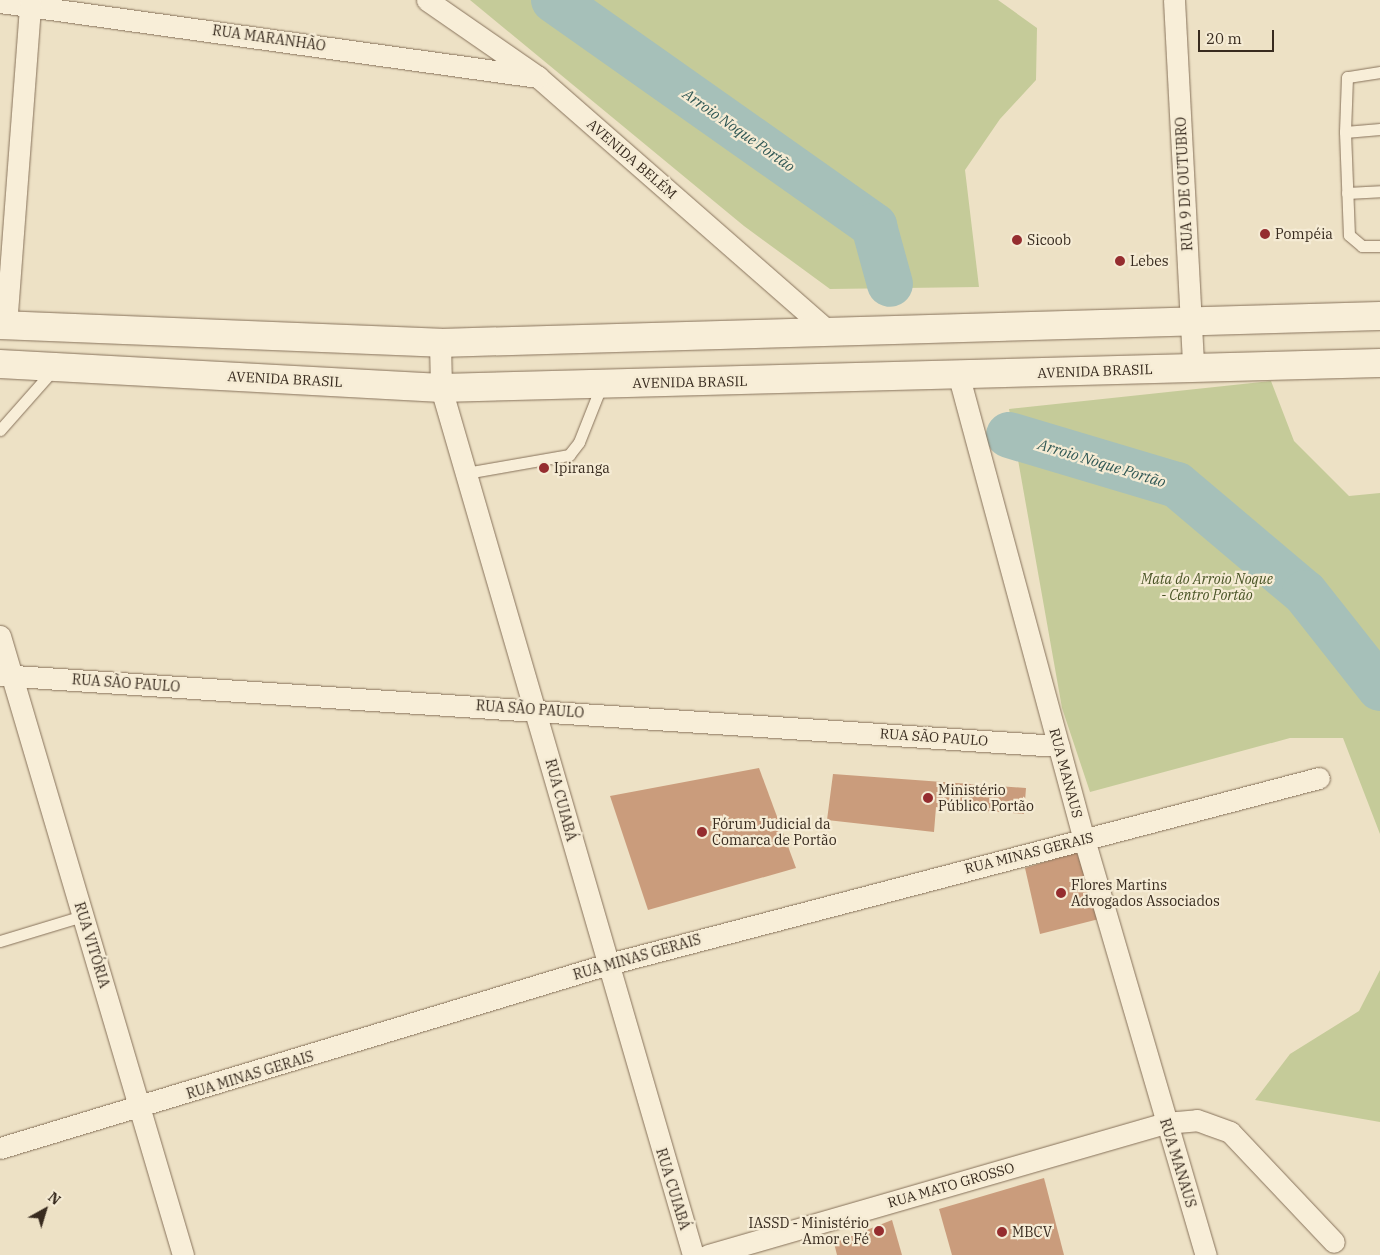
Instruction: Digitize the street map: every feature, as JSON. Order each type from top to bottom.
[{"type":"main road","points":[[3,326],[440,343],[827,330],[1380,316]]},
{"type":"main road","name":"AVENIDA BRASIL","points":[[0,364],[440,388],[959,376],[1193,367],[1380,363]]},
{"type":"street","name":"AVENIDA BELÉM","points":[[427,0],[538,77],[827,330]]},
{"type":"street","name":"RUA 9 DE OUTUBRO","points":[[1174,0],[1193,367]]},
{"type":"street","name":"RUA MARANHÃO","points":[[0,2],[30,4],[538,77]]},
{"type":"street","points":[[3,326],[30,4]]},
{"type":"street","name":"RUA CUIABÁ","points":[[440,343],[440,388],[537,709],[606,965],[693,1255]]},
{"type":"street","name":"RUA MANAUS","points":[[959,376],[1084,839],[1165,1123],[1206,1255]]},
{"type":"street","name":"RUA VITÓRIA","points":[[0,636],[5,675],[83,916],[183,1255]]},
{"type":"street","name":"RUA SÃO PAULO","points":[[5,675],[537,709],[1059,746]]},
{"type":"street","name":"RUA MINAS GERAIS","points":[[0,1148],[141,1108],[606,965],[1319,778]]},
{"type":"street","name":"RUA MATO GROSSO","points":[[708,1255],[1165,1123],[1197,1120],[1230,1132],[1334,1242]]},
{"type":"lane","points":[[1380,72],[1347,78],[1345,132],[1349,235],[1362,246],[1380,246]]},
{"type":"lane","points":[[1345,132],[1380,129]]},
{"type":"lane","points":[[1347,193],[1380,191]]},
{"type":"lane","points":[[0,430],[55,367]]},
{"type":"lane","points":[[466,473],[569,455],[579,442],[602,384]]},
{"type":"lane","points":[[0,941],[83,916]]},
{"type":"green space","points":[[470,0],[998,0],[1037,28],[1036,80],[1000,119],[965,170],[979,287],[830,289],[744,226]]},
{"type":"green space","name":"Mata do Arroio Noque - Centro Portão","points":[[1271,381],[1294,441],[1349,496],[1380,493],[1380,834],[1343,738],[1290,738],[1090,792],[1062,708],[1009,409]]},
{"type":"green space","points":[[1380,970],[1380,1122],[1255,1100],[1290,1054],[1359,1011]]},
{"type":"building","name":"Fórum Judicial da Comarca de Portão","points":[[759,768],[796,868],[648,910],[610,796]]},
{"type":"building","name":"Ministério Público Portão","points":[[833,774],[1026,788],[1024,814],[936,807],[934,832],[827,820]]},
{"type":"building","name":"Flores Martins Advogados Associados","points":[[1077,852],[1099,919],[1040,934],[1025,868]]},
{"type":"building","name":"MBCV","points":[[1044,1178],[1064,1255],[952,1255],[939,1209]]},
{"type":"building","name":"IASSD - Ministério Amor e Fé","points":[[892,1220],[902,1255],[837,1255],[834,1243]]},
{"type":"waterway","name":"Arroio Noque Portão","points":[[554,0],[874,226],[890,284]]},
{"type":"waterway","name":"Arroio Noque Portão","points":[[1009,435],[1177,485],[1305,593],[1380,688]]},
{"type":"place","name":"Pompéia","points":[[1265,234]]},
{"type":"place","name":"Sicoob","points":[[1017,240]]},
{"type":"place","name":"Lebes","points":[[1120,261]]},
{"type":"place","name":"Ipiranga","points":[[544,468]]},
{"type":"place","name":"Ministério Público Portão","points":[[928,798]]},
{"type":"place","name":"Fórum Judicial da Comarca de Portão","points":[[702,832]]},
{"type":"place","name":"Flores Martins Advogados Associados","points":[[1061,893]]},
{"type":"place","name":"IASSD - Ministério Amor e Fé","points":[[879,1231]]},
{"type":"place","name":"MBCV","points":[[1002,1232]]}]
